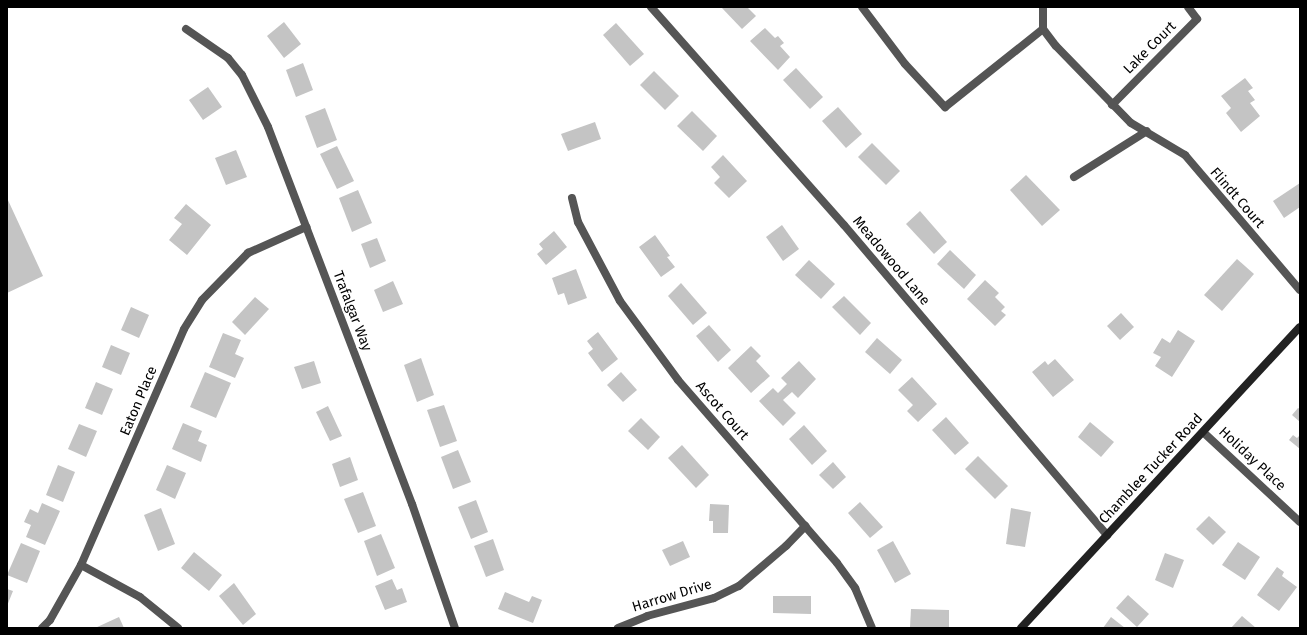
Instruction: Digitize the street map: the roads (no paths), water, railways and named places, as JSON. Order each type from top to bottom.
[{"type":"main road","name":"Chamblee Tucker Road","points":[[1021,628],[1300,327]]},
{"type":"street","name":"Meadowood Lane","points":[[651,7],[844,226],[1107,535]]},
{"type":"street","points":[[862,7],[905,64],[945,107],[1043,29],[1043,7]]},
{"type":"street","name":"Lake Court","points":[[1112,105],[1197,19],[1188,7]]},
{"type":"street","name":"Trafalgar Way","points":[[186,28],[228,58],[242,75],[268,127],[412,504],[455,628]]},
{"type":"street","name":"Flindt Court","points":[[1043,29],[1056,46],[1131,123],[1147,131],[1185,155],[1300,290]]},
{"type":"street","points":[[1074,177],[1147,131]]},
{"type":"street","name":"Ascot Court","points":[[572,198],[578,222],[595,258],[620,301],[644,336],[678,380],[837,563],[855,588],[872,628]]},
{"type":"street","name":"Eaton Place","points":[[42,628],[50,620],[81,565],[184,329],[202,300],[248,253],[306,227]]},
{"type":"street","name":"Holiday Place","points":[[1203,432],[1300,522]]},
{"type":"street","name":"Harrow Drive","points":[[618,628],[647,616],[714,598],[739,586],[786,546],[805,526]]},
{"type":"street","points":[[81,565],[140,597],[178,628]]}]
